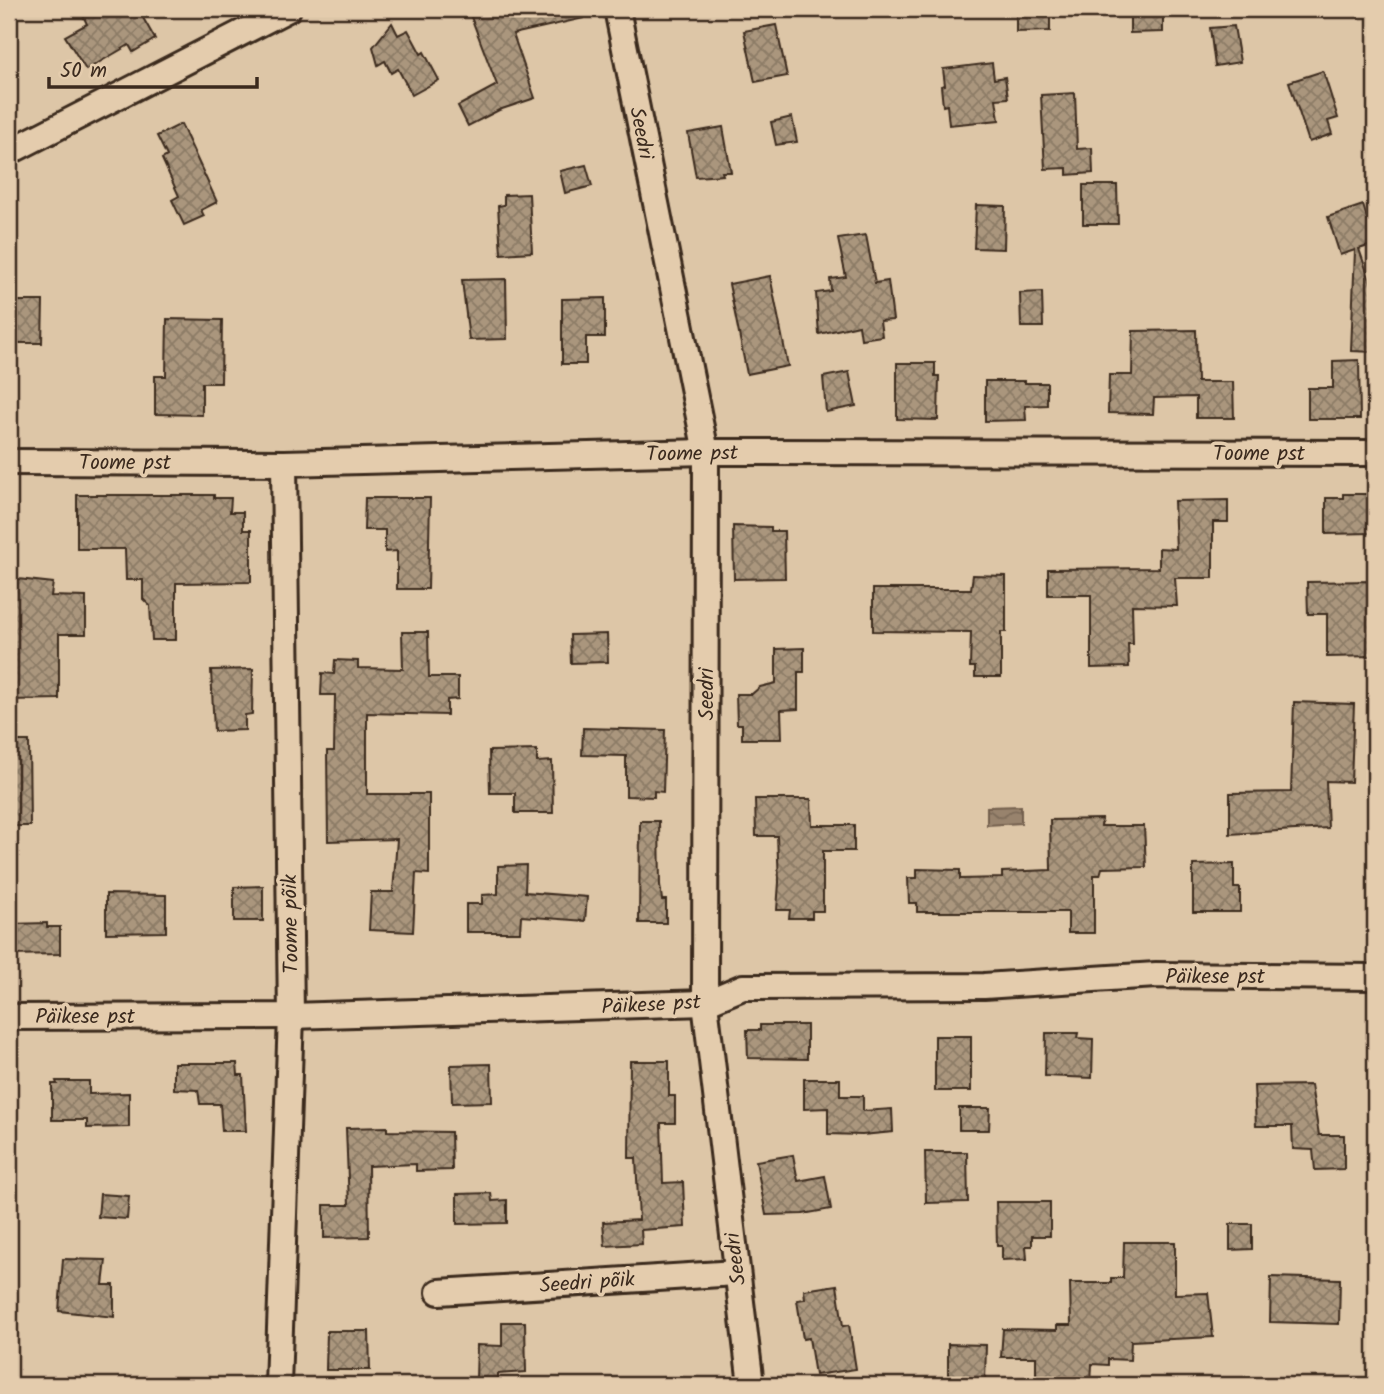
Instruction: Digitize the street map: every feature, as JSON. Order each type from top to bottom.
[{"type":"street","points":[[9,152],[288,9]]},
{"type":"street","name":"Seedri","points":[[617,9],[706,452],[705,1003],[751,1385]]},
{"type":"street","name":"Toome pst","points":[[9,462],[284,463],[706,452],[1375,453]]},
{"type":"street","name":"Toome põik","points":[[278,1385],[291,1016],[284,463]]},
{"type":"street","name":"Päikese pst","points":[[9,1017],[291,1016],[705,1003],[743,987],[984,986],[1156,975],[1375,977]]},
{"type":"street","name":"Seedri põik","points":[[439,1292],[736,1273]]},
{"type":"water","points":[[1021,806],[1021,823],[987,825],[987,807]]},
{"type":"building","points":[[80,9],[138,9],[155,39],[133,52],[129,45],[86,70],[65,36],[87,24]]},
{"type":"building","points":[[468,9],[583,9],[584,18],[513,34],[535,98],[499,110],[468,126],[458,106],[497,85]]},
{"type":"building","points":[[1016,9],[1050,9],[1050,31],[1016,32]]},
{"type":"building","points":[[1130,9],[1163,9],[1163,32],[1130,33]]},
{"type":"building","points":[[392,23],[398,35],[408,30],[439,80],[412,95],[398,69],[391,73],[385,61],[378,65],[373,47]]},
{"type":"building","points":[[776,25],[787,76],[755,82],[744,31]]},
{"type":"building","points":[[1234,26],[1240,62],[1215,66],[1210,28]]},
{"type":"building","points":[[992,63],[994,79],[1005,77],[1008,98],[996,99],[999,120],[949,125],[947,105],[943,106],[943,69]]},
{"type":"building","points":[[1323,71],[1338,118],[1328,121],[1332,134],[1309,142],[1289,82]]},
{"type":"building","points":[[1075,93],[1077,149],[1092,148],[1093,173],[1067,175],[1067,168],[1045,169],[1041,95]]},
{"type":"building","points":[[792,117],[797,142],[776,145],[771,122]]},
{"type":"building","points":[[181,124],[217,202],[201,210],[204,216],[184,225],[172,200],[179,196],[162,159],[167,156],[157,136]]},
{"type":"building","points":[[723,127],[731,172],[696,177],[688,133]]},
{"type":"building","points":[[586,165],[592,186],[565,193],[560,171]]},
{"type":"building","points":[[1083,185],[1117,185],[1118,224],[1083,224]]},
{"type":"building","points":[[529,194],[532,252],[501,254],[498,206],[504,205],[504,195]]},
{"type":"building","points":[[976,205],[1005,206],[1004,249],[974,248]]},
{"type":"building","points":[[1363,205],[1375,244],[1359,249],[1372,286],[1375,286],[1375,352],[1351,351],[1355,250],[1340,255],[1328,217]]},
{"type":"building","points":[[866,235],[875,283],[888,281],[893,320],[880,321],[882,336],[861,339],[859,325],[819,334],[816,293],[831,291],[830,279],[846,277],[838,239]]},
{"type":"building","points":[[770,276],[788,366],[747,374],[729,284]]},
{"type":"building","points":[[506,279],[507,339],[469,340],[462,280]]},
{"type":"building","points":[[1042,292],[1043,327],[1021,327],[1020,293]]},
{"type":"building","points":[[605,298],[605,337],[586,337],[586,364],[562,364],[562,299]]},
{"type":"building","points":[[9,301],[43,301],[42,343],[9,343]]},
{"type":"building","points":[[167,319],[222,320],[221,383],[202,383],[202,415],[155,414],[155,376],[166,376]]},
{"type":"building","points":[[1196,330],[1197,382],[1233,382],[1234,418],[1196,418],[1196,397],[1154,398],[1153,414],[1108,413],[1109,375],[1132,375],[1133,331]]},
{"type":"building","points":[[1359,360],[1360,419],[1308,419],[1308,388],[1333,388],[1333,361]]},
{"type":"building","points":[[897,363],[935,363],[935,376],[939,376],[938,420],[897,419]]},
{"type":"building","points":[[849,372],[856,406],[826,412],[823,377]]},
{"type":"building","points":[[985,381],[1047,383],[1047,405],[1025,406],[1026,420],[985,421]]},
{"type":"building","points":[[1343,494],[1370,494],[1371,533],[1326,534],[1326,498],[1343,498]]},
{"type":"building","points":[[77,495],[214,495],[214,498],[231,498],[230,512],[243,512],[243,530],[251,530],[251,582],[176,583],[176,640],[152,640],[150,606],[143,599],[143,580],[126,580],[125,549],[77,549]]},
{"type":"building","points":[[365,498],[430,498],[428,589],[397,589],[397,551],[385,552],[385,530],[364,530]]},
{"type":"building","points":[[1228,500],[1228,522],[1213,522],[1213,578],[1175,578],[1177,606],[1132,605],[1133,644],[1128,644],[1129,667],[1091,668],[1091,595],[1048,595],[1048,569],[1159,568],[1159,548],[1176,549],[1174,501]]},
{"type":"building","points":[[733,526],[771,527],[771,531],[784,531],[785,578],[734,579]]},
{"type":"building","points":[[973,575],[1006,576],[1006,632],[1001,632],[1001,677],[975,677],[975,667],[970,667],[971,632],[873,631],[873,589],[971,589]]},
{"type":"building","points":[[9,578],[53,583],[51,596],[86,597],[86,634],[59,634],[59,699],[9,700]]},
{"type":"building","points":[[1374,581],[1375,656],[1327,657],[1327,614],[1308,614],[1307,582]]},
{"type":"building","points":[[402,632],[428,632],[429,677],[458,677],[458,699],[447,700],[447,715],[367,713],[367,794],[429,794],[429,874],[416,873],[413,932],[369,930],[371,892],[393,892],[397,839],[328,841],[327,751],[334,751],[335,695],[321,695],[322,673],[334,674],[335,660],[358,661],[358,668],[403,669]]},
{"type":"building","points":[[607,634],[608,662],[571,663],[570,635]]},
{"type":"building","points":[[804,648],[804,672],[798,672],[798,709],[781,710],[782,739],[742,739],[742,724],[737,724],[736,694],[752,694],[760,687],[776,683],[776,649]]},
{"type":"building","points":[[253,669],[252,714],[245,715],[245,730],[214,731],[211,670]]},
{"type":"building","points":[[1294,702],[1354,704],[1351,782],[1326,781],[1328,828],[1230,834],[1230,793],[1291,792]]},
{"type":"building","points":[[583,728],[665,730],[663,792],[654,791],[654,797],[626,796],[626,756],[582,755]]},
{"type":"building","points":[[9,741],[29,741],[30,826],[9,826]]},
{"type":"building","points":[[537,750],[537,762],[552,761],[553,813],[515,813],[515,793],[490,793],[489,751]]},
{"type":"building","points":[[755,799],[811,799],[812,825],[854,825],[854,851],[823,851],[823,911],[812,911],[812,918],[789,918],[790,910],[777,910],[777,836],[756,836]]},
{"type":"building","points":[[1102,819],[1101,826],[1144,826],[1146,867],[1102,868],[1100,875],[1094,875],[1094,933],[1068,933],[1068,912],[917,912],[917,903],[909,903],[908,878],[917,878],[917,869],[960,870],[960,879],[1002,878],[1002,872],[1051,870],[1050,820]]},
{"type":"building","points":[[640,821],[659,821],[660,885],[662,900],[666,900],[666,923],[639,923]]},
{"type":"building","points":[[1234,864],[1234,888],[1240,888],[1240,912],[1193,912],[1193,865]]},
{"type":"building","points":[[526,865],[525,892],[587,897],[585,921],[521,916],[520,932],[466,932],[466,904],[482,904],[482,895],[498,894],[498,866]]},
{"type":"building","points":[[263,886],[263,921],[234,921],[234,887]]},
{"type":"building","points":[[106,894],[166,895],[166,932],[106,933]]},
{"type":"building","points":[[47,923],[47,927],[60,927],[60,954],[9,955],[9,924]]},
{"type":"building","points":[[760,1025],[807,1025],[807,1059],[748,1058],[747,1030],[760,1030]]},
{"type":"building","points":[[1046,1033],[1078,1033],[1077,1038],[1093,1039],[1092,1078],[1045,1076]]},
{"type":"building","points":[[935,1036],[971,1036],[971,1091],[935,1091]]},
{"type":"building","points":[[630,1061],[669,1061],[669,1096],[675,1096],[675,1123],[661,1123],[663,1183],[683,1182],[685,1227],[641,1230],[642,1244],[605,1246],[603,1222],[639,1220],[636,1158],[629,1158]]},
{"type":"building","points":[[174,1063],[237,1063],[238,1075],[243,1075],[246,1131],[222,1131],[220,1104],[200,1104],[198,1090],[174,1089]]},
{"type":"building","points":[[491,1064],[492,1102],[452,1103],[451,1065]]},
{"type":"building","points":[[804,1079],[840,1079],[840,1096],[863,1096],[863,1111],[892,1109],[893,1132],[828,1134],[828,1108],[804,1109]]},
{"type":"building","points":[[56,1081],[89,1081],[89,1094],[129,1093],[129,1127],[87,1128],[87,1120],[52,1120],[52,1084],[57,1084]]},
{"type":"building","points":[[1311,1085],[1319,1135],[1344,1135],[1344,1169],[1315,1170],[1313,1150],[1293,1149],[1292,1126],[1256,1126],[1254,1086]]},
{"type":"building","points":[[959,1108],[990,1108],[989,1130],[959,1130]]},
{"type":"building","points":[[387,1127],[387,1131],[451,1132],[452,1170],[416,1171],[416,1164],[368,1166],[369,1237],[324,1238],[324,1205],[349,1205],[346,1128]]},
{"type":"building","points":[[925,1152],[967,1152],[968,1202],[926,1203]]},
{"type":"building","points":[[793,1155],[798,1181],[825,1176],[831,1209],[803,1214],[766,1215],[756,1161]]},
{"type":"building","points":[[491,1193],[492,1201],[507,1200],[507,1223],[457,1224],[457,1194]]},
{"type":"building","points":[[100,1194],[129,1196],[127,1219],[98,1217]]},
{"type":"building","points":[[996,1202],[1050,1202],[1050,1236],[1032,1236],[1032,1246],[1026,1246],[1027,1259],[1002,1260],[1002,1246],[997,1246]]},
{"type":"building","points":[[1230,1224],[1252,1224],[1252,1249],[1230,1250]]},
{"type":"building","points":[[1124,1242],[1175,1242],[1175,1294],[1208,1293],[1213,1337],[1131,1341],[1130,1360],[1108,1359],[1108,1365],[1092,1364],[1091,1385],[1036,1385],[1036,1357],[1001,1357],[1003,1329],[1057,1330],[1057,1325],[1071,1325],[1070,1283],[1111,1283],[1111,1278],[1123,1278]]},
{"type":"building","points":[[63,1259],[106,1260],[103,1285],[114,1285],[114,1317],[59,1311]]},
{"type":"building","points":[[1271,1277],[1340,1279],[1339,1324],[1270,1322]]},
{"type":"building","points":[[837,1285],[843,1326],[849,1325],[856,1369],[815,1375],[809,1338],[803,1339],[797,1300],[805,1299],[804,1290]]},
{"type":"building","points":[[502,1322],[525,1322],[526,1372],[498,1374],[498,1380],[476,1379],[477,1345],[502,1346]]},
{"type":"building","points":[[327,1331],[369,1331],[370,1370],[326,1370]]},
{"type":"building","points":[[948,1344],[986,1345],[985,1383],[948,1383]]}]
